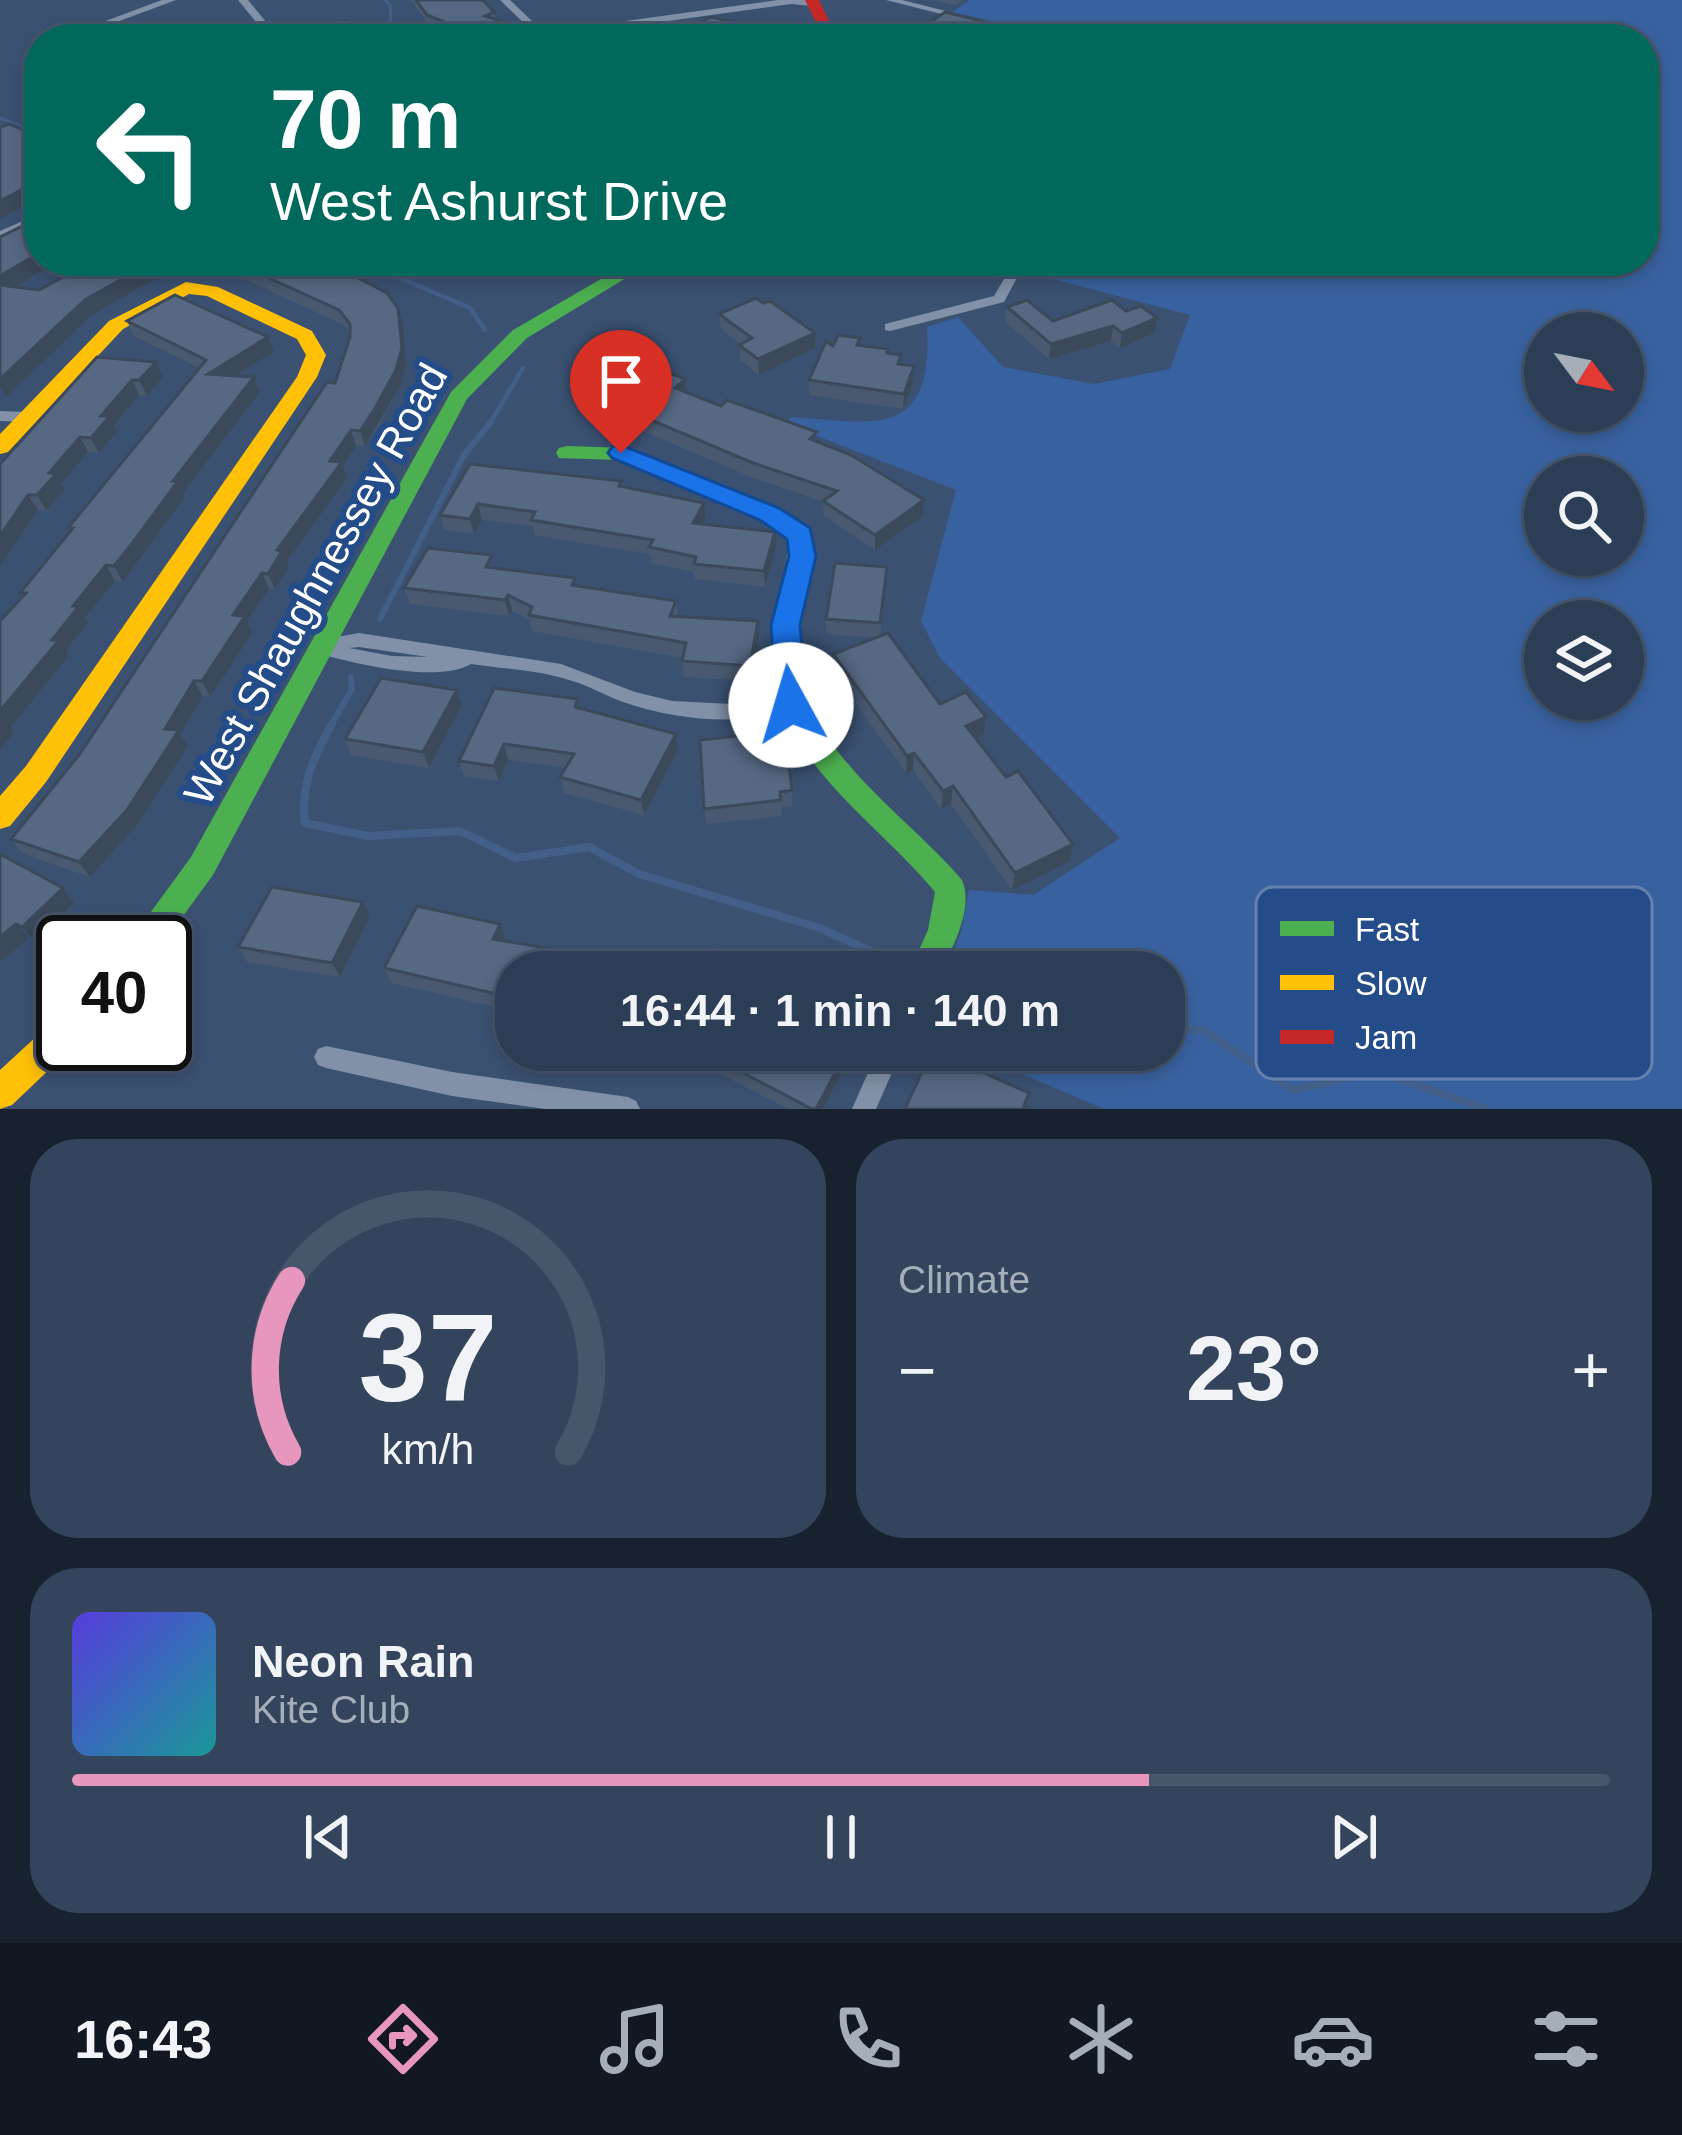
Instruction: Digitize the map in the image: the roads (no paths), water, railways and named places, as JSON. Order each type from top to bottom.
[{"type":"street","points":[[104,24],[171,0]]},
{"type":"street","points":[[243,0],[263,24]]},
{"type":"street","points":[[505,0],[530,24]]},
{"type":"street","points":[[891,0],[990,24]]},
{"type":"street","points":[[620,24],[760,13],[817,1]]},
{"type":"street","name":"West Shaughnessey Road","points":[[165,915],[202,866],[436,432],[469,382],[495,353],[550,310],[616,276]]},
{"type":"street","points":[[890,327],[999,299],[1013,276]]},
{"type":"street","points":[[0,447],[116,325],[186,288],[212,291],[305,335],[316,355],[307,377],[60,739],[0,817]]},
{"type":"street","points":[[0,416],[27,417]]},
{"type":"street","points":[[567,453],[621,453],[770,514],[800,535],[802,556],[785,625],[791,705],[825,752],[932,858],[951,889],[944,930],[934,951]]},
{"type":"street","points":[[320,646],[352,657],[407,664],[476,661],[584,676],[626,696],[692,713],[791,705]]},
{"type":"street","points":[[326,1057],[452,1084],[628,1109]]},
{"type":"street","points":[[0,1093],[36,1059]]},
{"type":"street","points":[[864,1109],[881,1071]]},
{"type":"waterway","points":[[385,0],[390,5],[391,24]]},
{"type":"waterway","points":[[0,118],[24,128]]},
{"type":"waterway","points":[[396,276],[470,308],[485,330]]},
{"type":"waterway","points":[[490,423],[523,368]]},
{"type":"waterway","points":[[380,619],[464,455],[490,423]]},
{"type":"waterway","points":[[330,727],[352,689],[351,677]]},
{"type":"waterway","points":[[332,724],[310,772],[305,823],[368,836],[460,831],[516,858],[589,847],[639,874],[820,928],[870,951]]},
{"type":"waterway","points":[[1185,1030],[1203,1030],[1256,1065]]},
{"type":"waterway","points":[[1276,1079],[1293,1090],[1342,1079]]},
{"type":"waterway","points":[[1400,1079],[1486,1109]]}]
